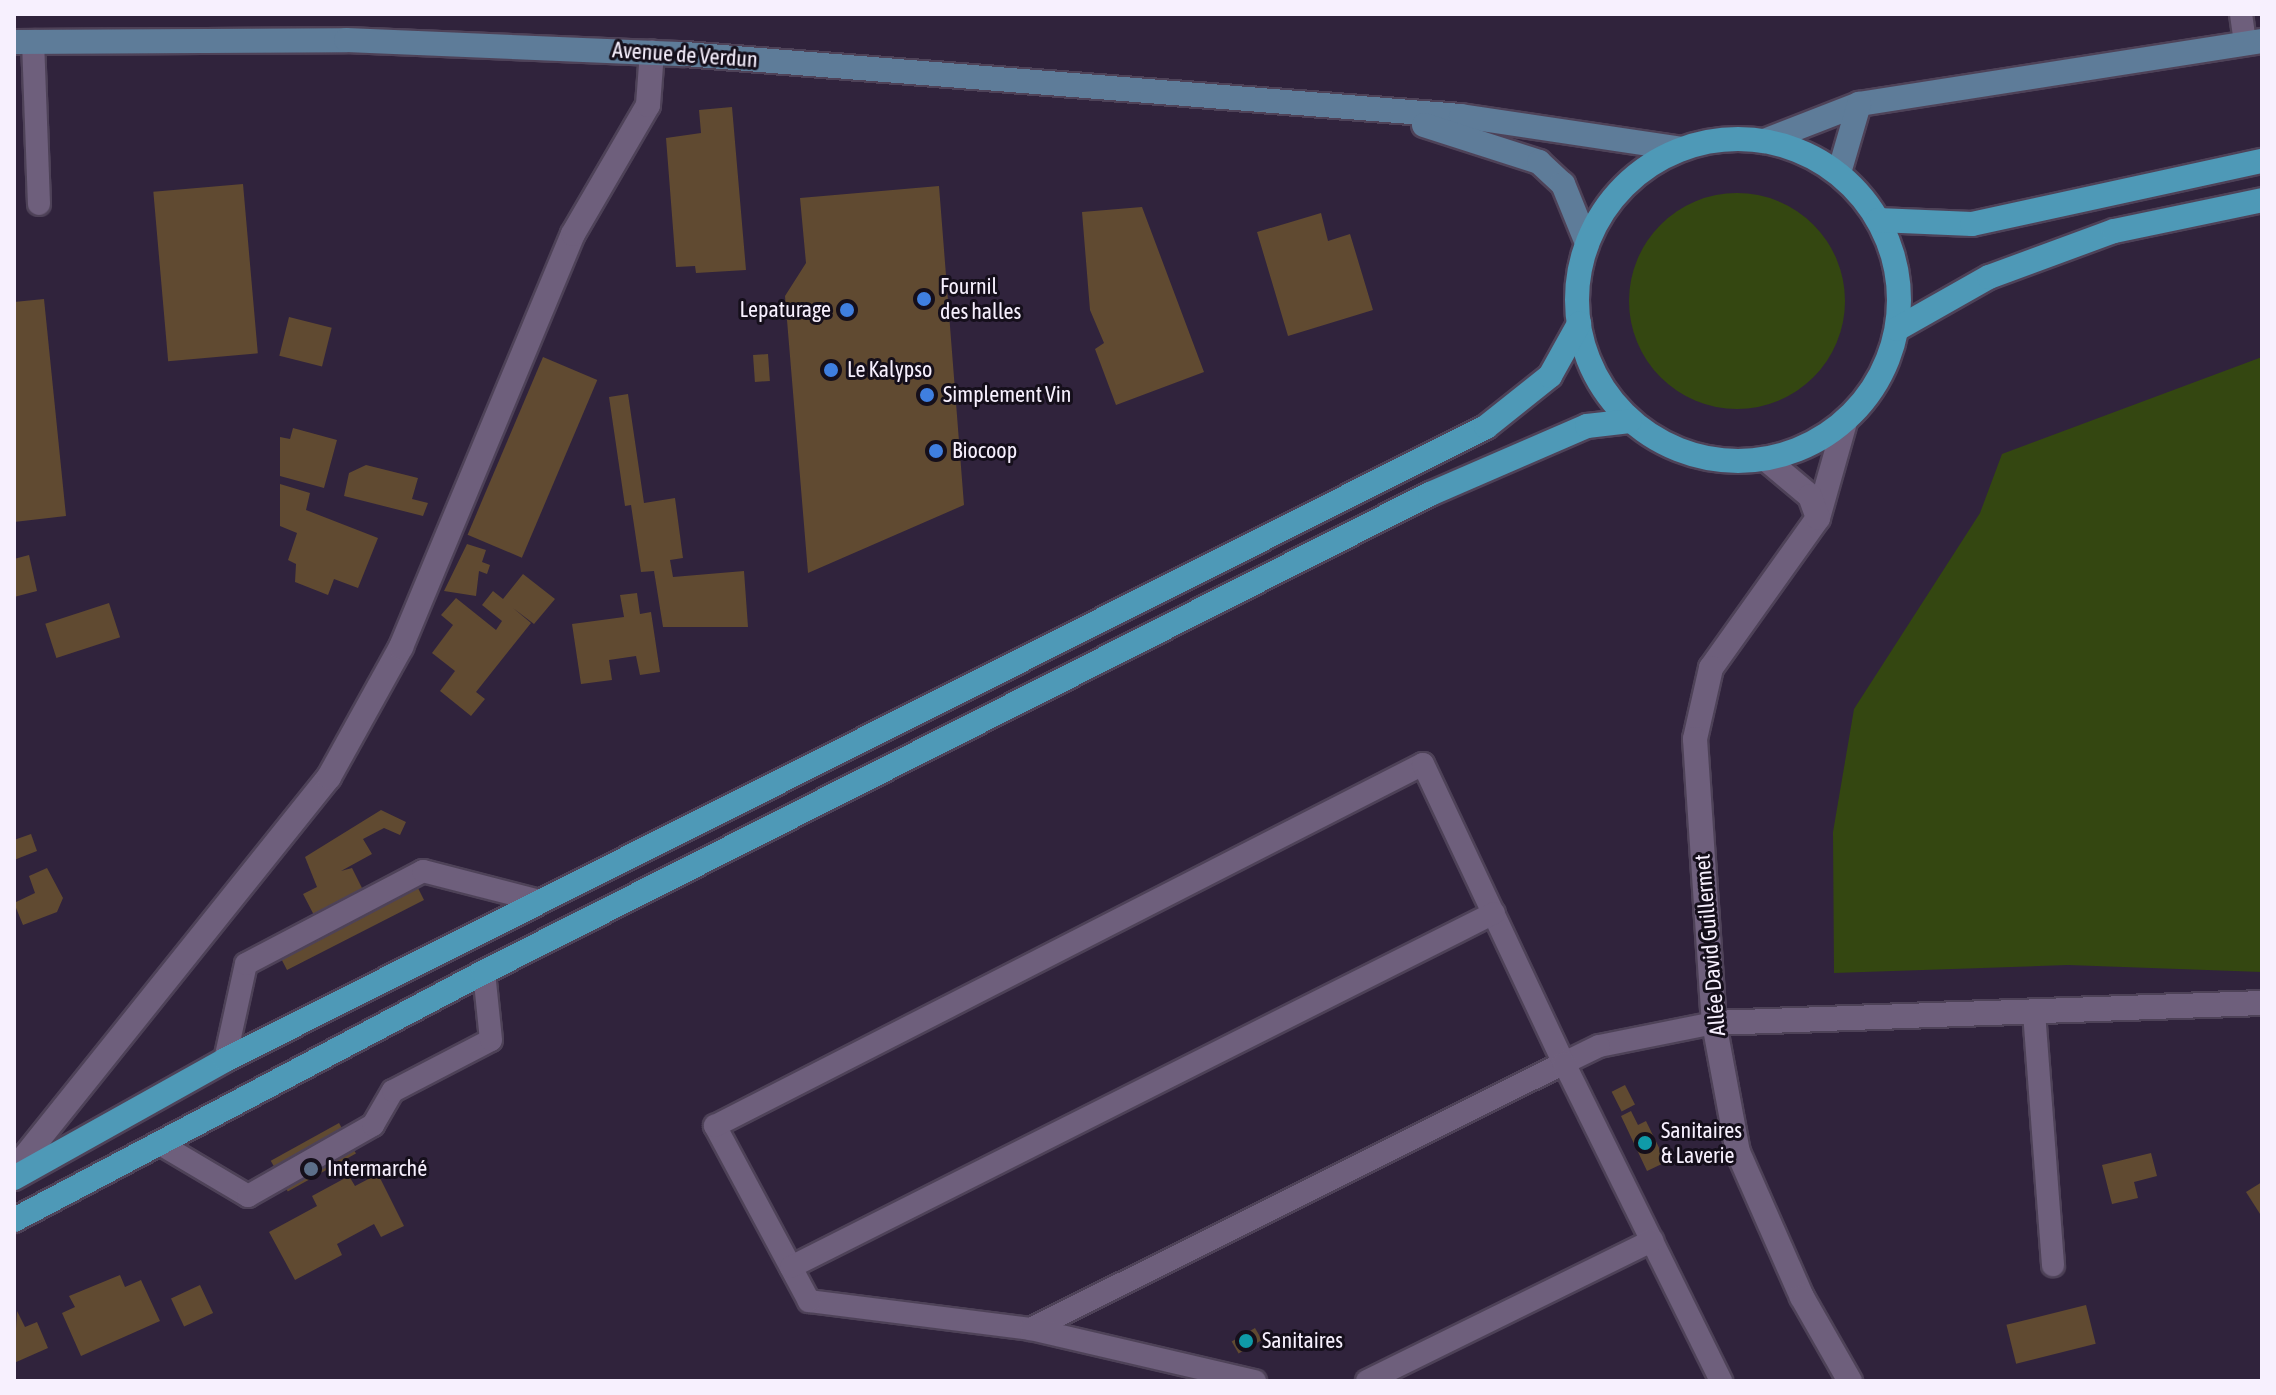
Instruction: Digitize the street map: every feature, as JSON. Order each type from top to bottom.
[{"type":"main road","name":"Avenue de Verdun","points":[[24,42],[346,40],[652,52],[1355,110]]},
{"type":"main road","points":[[1355,110],[1461,116],[1682,149],[1764,141],[1859,104],[2253,43]]},
{"type":"main road","points":[[1839,173],[1859,104]]},
{"type":"main road","points":[[14,1178],[225,1060],[1486,427],[1550,376],[1579,324],[1587,243],[1577,208],[1539,162],[1477,138],[1355,110]]},
{"type":"main road","points":[[1579,324],[1605,393],[1630,421],[1671,448],[1718,461],[1767,460],[1809,446],[1845,422],[1879,380],[1897,329],[1899,291],[1878,220],[1839,173],[1764,141]]},
{"type":"main road","points":[[1587,243],[1609,203],[1641,171],[1682,149]]},
{"type":"main road","points":[[1878,220],[1972,224],[2262,161]]},
{"type":"main road","points":[[1897,329],[1989,277],[2114,231],[2262,200]]},
{"type":"main road","points":[[14,1220],[162,1145],[484,972],[1430,494],[1587,426],[1630,421]]},
{"type":"street","points":[[14,1170],[329,777],[401,647],[573,234],[648,105],[652,52]]},
{"type":"street","name":"Allée David Guillermet","points":[[1845,422],[1818,518],[1711,668],[1695,739],[1714,1023],[1738,1152],[1802,1297],[1850,1381]]},
{"type":"street","points":[[1767,460],[1810,496],[1818,518]]},
{"type":"street","points":[[1714,1023],[2262,1003]]},
{"type":"lane","points":[[2241,14],[2253,43]]},
{"type":"lane","points":[[24,42],[39,204]]},
{"type":"lane","points":[[1255,1381],[1031,1329],[809,1301],[715,1126],[1423,764],[1564,1063],[1721,1381]]},
{"type":"lane","points":[[225,1060],[246,964],[423,871],[540,901]]},
{"type":"lane","points":[[791,1267],[1494,913]]},
{"type":"lane","points":[[162,1145],[248,1196],[373,1125],[393,1091],[491,1040],[484,972]]},
{"type":"lane","points":[[2034,1012],[2053,1265]]},
{"type":"lane","points":[[1031,1329],[1599,1046],[1714,1023]]},
{"type":"lane","points":[[1367,1381],[1652,1241]]},
{"type":"green space","points":[[1737,193],[1779,201],[1814,224],[1837,259],[1845,301],[1837,343],[1814,378],[1779,401],[1737,409],[1695,401],[1660,378],[1637,343],[1629,301],[1637,259],[1660,224],[1695,201]]},
{"type":"green space","points":[[2262,357],[2262,972],[2068,965],[1834,973],[1833,832],[1854,709],[1980,513],[2002,454]]},
{"type":"building","points":[[732,107],[746,270],[696,273],[695,266],[676,267],[666,138],[701,133],[699,110]]},
{"type":"building","points":[[243,184],[258,353],[168,361],[153,192]]},
{"type":"building","points":[[939,186],[964,505],[808,573],[785,296],[806,263],[800,198]]},
{"type":"building","points":[[1142,207],[1204,372],[1116,405],[1095,349],[1104,343],[1090,310],[1082,212]]},
{"type":"building","points":[[1321,213],[1328,241],[1350,234],[1373,310],[1288,336],[1257,232]]},
{"type":"building","points":[[44,299],[66,516],[14,522],[14,302]]},
{"type":"building","points":[[289,317],[332,328],[322,366],[279,356]]},
{"type":"building","points":[[768,354],[770,381],[755,382],[753,355]]},
{"type":"building","points":[[543,357],[597,380],[522,558],[468,535]]},
{"type":"building","points":[[628,394],[644,503],[675,498],[683,558],[670,560],[673,577],[744,571],[748,627],[663,627],[654,571],[641,572],[631,505],[625,506],[609,397]]},
{"type":"building","points":[[293,428],[337,440],[324,488],[280,476],[280,437],[290,439]]},
{"type":"building","points":[[366,465],[418,478],[412,499],[428,503],[423,516],[344,496],[349,473]]},
{"type":"building","points":[[280,484],[310,493],[306,510],[378,538],[358,588],[334,579],[328,595],[295,582],[296,564],[288,560],[297,533],[280,526]]},
{"type":"building","points":[[467,544],[486,550],[482,562],[490,565],[487,574],[479,571],[476,596],[444,591]]},
{"type":"building","points":[[29,555],[37,591],[14,597],[14,559]]},
{"type":"building","points":[[523,574],[555,599],[534,624],[513,608],[531,623],[476,692],[485,699],[471,716],[440,691],[455,671],[432,653],[453,625],[441,615],[456,598],[496,630],[502,621],[482,605],[493,591],[503,599]]},
{"type":"building","points":[[637,593],[640,614],[651,612],[660,672],[640,675],[636,656],[609,660],[612,680],[581,684],[572,624],[624,617],[620,595]]},
{"type":"building","points":[[109,603],[120,637],[56,658],[45,624]]},
{"type":"building","points":[[381,810],[406,822],[400,835],[384,828],[363,839],[372,854],[341,871],[352,868],[365,894],[410,872],[424,900],[287,970],[272,941],[316,919],[303,894],[317,887],[305,857]]},
{"type":"building","points":[[31,834],[37,851],[14,860],[14,840]]},
{"type":"building","points":[[47,868],[63,898],[57,912],[23,925],[14,903],[35,893],[29,876]]},
{"type":"building","points":[[1625,1085],[1635,1105],[1622,1111],[1612,1092]]},
{"type":"building","name":"Sanitaires & Laverie","points":[[1631,1111],[1638,1125],[1646,1121],[1666,1162],[1647,1171],[1621,1116]]},
{"type":"building","points":[[339,1123],[356,1154],[288,1191],[271,1161]]},
{"type":"building","points":[[2151,1153],[2157,1176],[2134,1182],[2138,1198],[2112,1204],[2102,1165]]},
{"type":"building","points":[[378,1174],[404,1226],[381,1237],[374,1224],[337,1244],[342,1255],[295,1280],[269,1232],[317,1206],[312,1196],[349,1176],[355,1186]]},
{"type":"building","points":[[2262,1182],[2262,1217],[2246,1192]]},
{"type":"building","points":[[120,1275],[125,1287],[141,1280],[160,1321],[81,1356],[62,1313],[75,1307],[69,1296]]},
{"type":"building","points":[[200,1285],[213,1313],[184,1327],[171,1299]]},
{"type":"building","points":[[2086,1305],[2096,1344],[2016,1364],[2006,1325]]},
{"type":"building","points":[[17,1311],[25,1327],[37,1322],[48,1348],[14,1363]]},
{"type":"building","name":"Sanitaires","points":[[1255,1328],[1262,1340],[1239,1354],[1232,1342]]},
{"type":"place","name":"Fournil des halles","points":[[924,299]]},
{"type":"place","name":"Lepaturage","points":[[847,310]]},
{"type":"place","name":"Le Kalypso","points":[[831,370]]},
{"type":"place","name":"Simplement Vin","points":[[927,395]]},
{"type":"place","name":"Biocoop","points":[[936,451]]},
{"type":"place","name":"Sanitaires & Laverie","points":[[1645,1143]]},
{"type":"place","name":"Intermarché","points":[[311,1169]]},
{"type":"place","name":"Sanitaires","points":[[1246,1341]]}]
